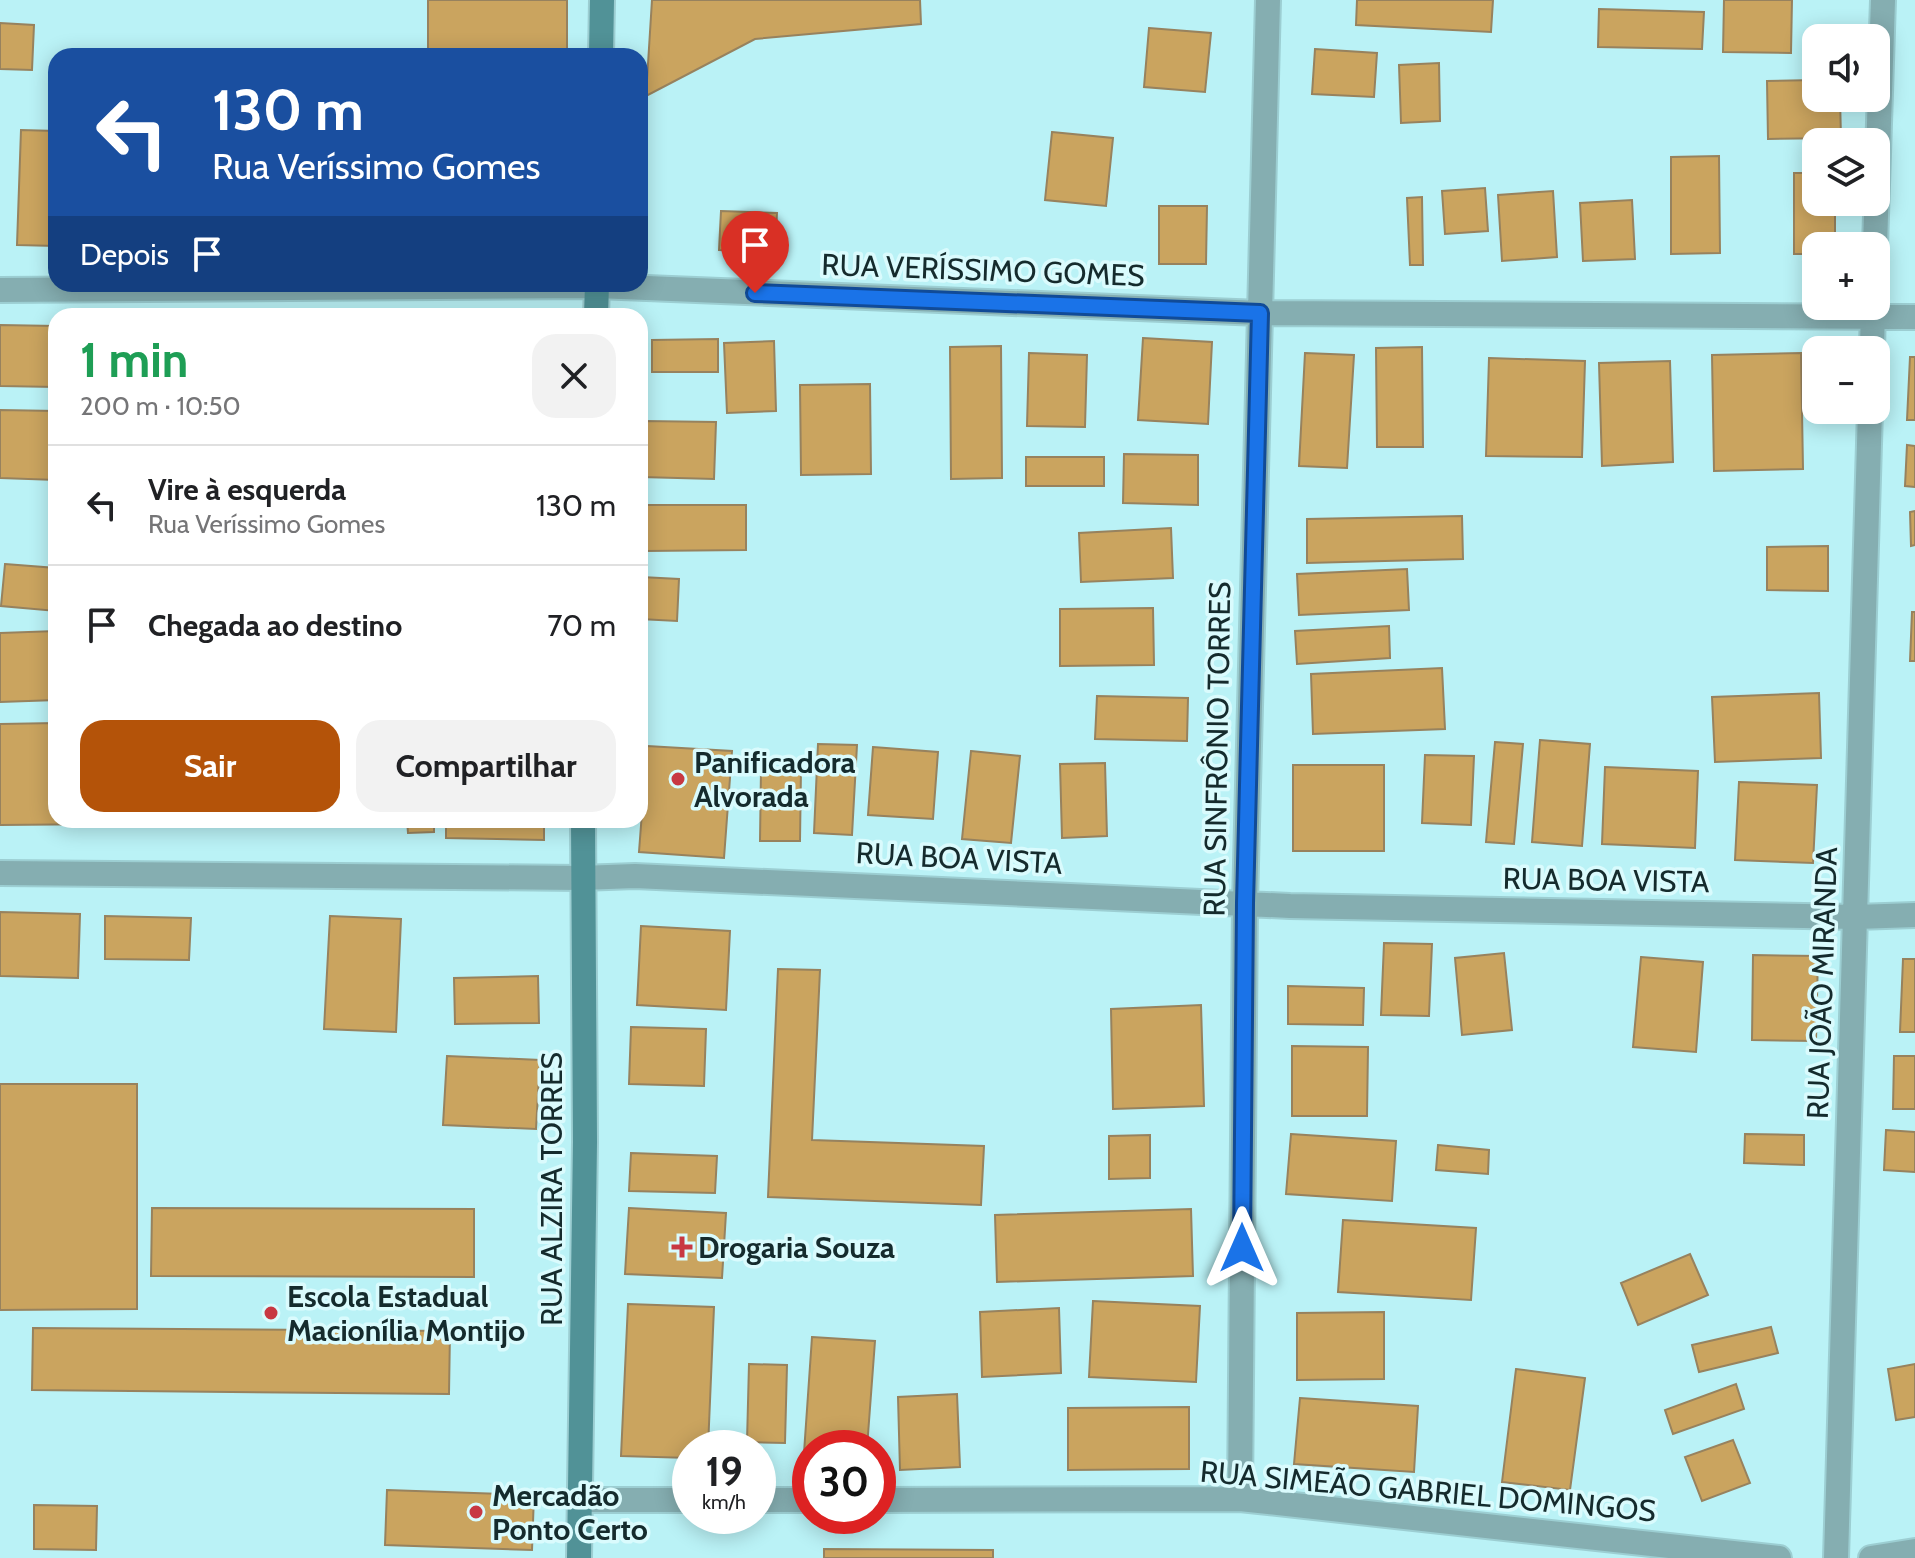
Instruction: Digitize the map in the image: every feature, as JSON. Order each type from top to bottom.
[{"type":"main road","points":[[601,48],[602,0]]},
{"type":"main road","name":"RUA ALZIRA TORRES","points":[[579,1558],[585,1142],[583,828]]},
{"type":"street","name":"RUA SINFRÔNIO TORRES","points":[[1240,1499],[1245,903],[1268,0]]},
{"type":"street","points":[[1875,232],[1883,0]]},
{"type":"street","name":"RUA VERÍSSIMO GOMES","points":[[648,287],[1260,313],[1802,311]]},
{"type":"street","name":"RUA VERÍSSIMO GOMES","points":[[0,290],[48,290]]},
{"type":"street","name":"RUA VERÍSSIMO GOMES","points":[[1890,313],[1915,317]]},
{"type":"street","name":"RUA JOÃO MIRANDA","points":[[1836,1558],[1870,424]]},
{"type":"street","name":"RUA BOA VISTA","points":[[0,873],[635,876],[1245,903],[1856,917],[1915,915]]},
{"type":"street","name":"RUA SIMEÃO GABRIEL DOMINGOS","points":[[896,1500],[1240,1499],[1779,1558]]},
{"type":"street","points":[[580,1500],[672,1500]]},
{"type":"street","points":[[1871,1558],[1915,1551]]},
{"type":"building","points":[[428,0],[567,0],[567,48],[428,48]]},
{"type":"building","points":[[652,0],[920,0],[921,24],[755,39],[648,95]]},
{"type":"building","points":[[1357,0],[1493,0],[1491,32],[1356,25]]},
{"type":"building","points":[[1724,0],[1792,0],[1791,53],[1723,52]]},
{"type":"building","points":[[1599,9],[1704,12],[1702,49],[1598,47]]},
{"type":"building","points":[[0,23],[34,25],[32,70],[0,69]]},
{"type":"building","points":[[1149,28],[1211,33],[1205,92],[1144,87]]},
{"type":"building","points":[[1315,49],[1377,53],[1374,97],[1312,94]]},
{"type":"building","points":[[1439,63],[1440,121],[1401,123],[1399,65]]},
{"type":"building","points":[[1802,80],[1802,112],[1840,112],[1841,128],[1802,128],[1802,139],[1768,139],[1767,81]]},
{"type":"building","points":[[21,130],[48,131],[48,246],[17,245]]},
{"type":"building","points":[[1052,132],[1113,138],[1106,206],[1045,200]]},
{"type":"building","points":[[1719,156],[1720,253],[1671,254],[1671,157]]},
{"type":"building","points":[[1794,173],[1802,173],[1802,216],[1835,216],[1835,232],[1802,232],[1802,254],[1794,254]]},
{"type":"building","points":[[1485,188],[1488,231],[1445,234],[1442,191]]},
{"type":"building","points":[[1553,191],[1557,257],[1502,261],[1498,195]]},
{"type":"building","points":[[1422,197],[1423,265],[1410,265],[1407,198]]},
{"type":"building","points":[[1632,200],[1635,259],[1583,261],[1580,203]]},
{"type":"building","points":[[1159,206],[1207,206],[1206,264],[1159,264]]},
{"type":"building","points":[[721,211],[777,213],[775,252],[719,250]]},
{"type":"building","points":[[0,325],[48,326],[48,387],[0,386]]},
{"type":"building","points":[[1143,338],[1212,342],[1208,424],[1138,420]]},
{"type":"building","points":[[718,339],[718,372],[652,372],[652,340]]},
{"type":"building","points":[[774,341],[776,411],[727,413],[724,343]]},
{"type":"building","points":[[1001,346],[1002,478],[951,479],[950,347]]},
{"type":"building","points":[[1422,347],[1423,447],[1377,447],[1376,348]]},
{"type":"building","points":[[1029,353],[1087,355],[1085,427],[1027,426]]},
{"type":"building","points":[[1305,353],[1354,355],[1347,468],[1299,466]]},
{"type":"building","points":[[1801,353],[1803,469],[1714,471],[1712,355]]},
{"type":"building","points":[[1910,357],[1915,357],[1915,420],[1907,420]]},
{"type":"building","points":[[1489,358],[1585,361],[1582,457],[1486,456]]},
{"type":"building","points":[[1670,361],[1673,462],[1602,466],[1599,363]]},
{"type":"building","points":[[870,384],[871,474],[801,475],[800,385]]},
{"type":"building","points":[[0,410],[48,411],[48,480],[0,478]]},
{"type":"building","points":[[648,421],[716,422],[714,479],[648,477]]},
{"type":"building","points":[[1907,445],[1915,446],[1915,487],[1905,486]]},
{"type":"building","points":[[1124,454],[1198,455],[1198,505],[1123,503]]},
{"type":"building","points":[[1026,457],[1104,457],[1104,486],[1026,486]]},
{"type":"building","points":[[648,505],[746,505],[746,550],[648,551]]},
{"type":"building","points":[[1915,511],[1915,545],[1911,546],[1910,512]]},
{"type":"building","points":[[1462,516],[1463,559],[1307,563],[1307,519]]},
{"type":"building","points":[[1171,528],[1173,578],[1081,582],[1079,533]]},
{"type":"building","points":[[1828,546],[1828,591],[1767,590],[1767,547]]},
{"type":"building","points":[[5,564],[48,567],[48,610],[1,606]]},
{"type":"building","points":[[1407,569],[1409,610],[1299,615],[1297,574]]},
{"type":"building","points":[[648,577],[679,579],[677,621],[648,619]]},
{"type":"building","points":[[1153,608],[1154,665],[1060,666],[1060,609]]},
{"type":"building","points":[[1912,612],[1915,612],[1915,661],[1910,661]]},
{"type":"building","points":[[1389,626],[1390,658],[1297,664],[1295,631]]},
{"type":"building","points":[[48,631],[48,700],[0,702],[0,633]]},
{"type":"building","points":[[1442,668],[1445,729],[1313,734],[1311,674]]},
{"type":"building","points":[[1819,693],[1821,758],[1715,762],[1712,697]]},
{"type":"building","points":[[1097,696],[1188,698],[1187,741],[1095,739]]},
{"type":"building","points":[[48,723],[48,825],[0,825],[0,724]]},
{"type":"building","points":[[1540,740],[1590,744],[1582,846],[1532,842]]},
{"type":"building","points":[[1495,742],[1523,744],[1514,844],[1486,842]]},
{"type":"building","points":[[818,744],[857,745],[852,835],[814,833]]},
{"type":"building","points":[[648,746],[732,751],[724,858],[639,852],[641,828],[648,828]]},
{"type":"building","points":[[873,747],[938,752],[933,819],[868,815]]},
{"type":"building","points":[[971,751],[1020,756],[1011,843],[962,839]]},
{"type":"building","points":[[1425,755],[1474,756],[1471,825],[1422,823]]},
{"type":"building","points":[[1105,763],[1107,836],[1062,838],[1060,764]]},
{"type":"building","points":[[1293,765],[1384,765],[1384,851],[1293,851]]},
{"type":"building","points":[[1605,767],[1698,771],[1695,848],[1602,844]]},
{"type":"building","points":[[801,768],[800,841],[760,841],[761,769]]},
{"type":"building","points":[[1739,782],[1817,785],[1813,863],[1735,860]]},
{"type":"building","points":[[408,828],[434,828],[434,832],[408,833]]},
{"type":"building","points":[[446,828],[544,828],[544,840],[446,838]]},
{"type":"building","points":[[0,912],[80,914],[78,978],[0,976]]},
{"type":"building","points":[[105,916],[191,918],[189,960],[105,959]]},
{"type":"building","points":[[330,916],[401,919],[396,1032],[324,1029]]},
{"type":"building","points":[[641,926],[730,931],[726,1010],[637,1005]]},
{"type":"building","points":[[1384,943],[1432,944],[1429,1016],[1381,1015]]},
{"type":"building","points":[[1504,953],[1512,1030],[1462,1035],[1455,958]]},
{"type":"building","points":[[1753,955],[1818,956],[1816,1041],[1752,1040]]},
{"type":"building","points":[[1641,957],[1703,962],[1696,1052],[1633,1047]]},
{"type":"building","points":[[1903,959],[1915,959],[1915,1032],[1900,1032]]},
{"type":"building","points":[[778,969],[820,970],[812,1140],[984,1146],[981,1205],[768,1197]]},
{"type":"building","points":[[538,976],[539,1023],[455,1024],[454,978]]},
{"type":"building","points":[[1288,986],[1364,988],[1363,1025],[1288,1024]]},
{"type":"building","points":[[1201,1005],[1204,1106],[1113,1109],[1111,1009]]},
{"type":"building","points":[[631,1027],[706,1029],[704,1086],[629,1084]]},
{"type":"building","points":[[1292,1046],[1368,1047],[1367,1116],[1292,1116]]},
{"type":"building","points":[[447,1056],[540,1060],[536,1129],[443,1125]]},
{"type":"building","points":[[1894,1056],[1915,1056],[1915,1109],[1893,1109]]},
{"type":"building","points":[[0,1084],[137,1084],[137,1309],[0,1310]]},
{"type":"building","points":[[1886,1130],[1915,1132],[1915,1172],[1884,1170]]},
{"type":"building","points":[[1291,1134],[1396,1141],[1392,1201],[1286,1194]]},
{"type":"building","points":[[1745,1134],[1804,1135],[1804,1165],[1744,1163]]},
{"type":"building","points":[[1150,1135],[1150,1178],[1109,1179],[1109,1136]]},
{"type":"building","points":[[1438,1145],[1489,1150],[1488,1174],[1436,1170]]},
{"type":"building","points":[[631,1153],[717,1156],[715,1193],[629,1191]]},
{"type":"building","points":[[152,1208],[474,1209],[474,1277],[151,1276]]},
{"type":"building","points":[[629,1208],[726,1213],[722,1278],[625,1274]]},
{"type":"building","points":[[1191,1209],[1193,1276],[997,1282],[995,1215]]},
{"type":"building","points":[[1343,1220],[1476,1228],[1471,1300],[1338,1292]]},
{"type":"building","points":[[1690,1254],[1708,1295],[1638,1325],[1621,1283]]},
{"type":"building","points":[[1093,1301],[1200,1306],[1196,1382],[1089,1377]]},
{"type":"building","points":[[628,1304],[714,1307],[709,1430],[672,1430],[672,1457],[621,1456]]},
{"type":"building","points":[[1059,1308],[1061,1373],[982,1377],[980,1312]]},
{"type":"building","points":[[1384,1312],[1384,1379],[1297,1380],[1297,1313]]},
{"type":"building","points":[[1771,1327],[1778,1353],[1699,1372],[1692,1345]]},
{"type":"building","points":[[33,1328],[450,1331],[449,1394],[32,1390]]},
{"type":"building","points":[[812,1337],[875,1341],[868,1430],[806,1430]]},
{"type":"building","points":[[749,1364],[787,1365],[785,1443],[776,1443],[776,1430],[747,1430]]},
{"type":"building","points":[[1915,1364],[1915,1417],[1896,1420],[1888,1369]]},
{"type":"building","points":[[1516,1369],[1585,1378],[1570,1490],[1502,1482]]},
{"type":"building","points":[[1736,1384],[1744,1409],[1673,1434],[1665,1410]]},
{"type":"building","points":[[957,1394],[960,1467],[900,1470],[898,1397]]},
{"type":"building","points":[[1300,1398],[1418,1406],[1414,1472],[1294,1464]]},
{"type":"building","points":[[1189,1407],[1189,1469],[1068,1470],[1068,1408]]},
{"type":"building","points":[[1733,1440],[1750,1483],[1702,1501],[1685,1457]]},
{"type":"building","points":[[387,1490],[534,1495],[532,1550],[385,1545]]},
{"type":"building","points":[[34,1505],[97,1506],[96,1550],[34,1549]]},
{"type":"building","points":[[824,1549],[993,1550],[993,1558],[824,1558]]},
{"type":"place","name":"Panificadora Alvorada","points":[[678,779]]},
{"type":"place","name":"Drogaria Souza","points":[[682,1247]]},
{"type":"place","name":"Escola Estadual Macionília Montijo","points":[[271,1313]]},
{"type":"place","name":"Mercadão Ponto Certo","points":[[476,1512]]},
{"type":"route","points":[[755,293],[1260,313],[1245,903],[1242,1248]]}]
